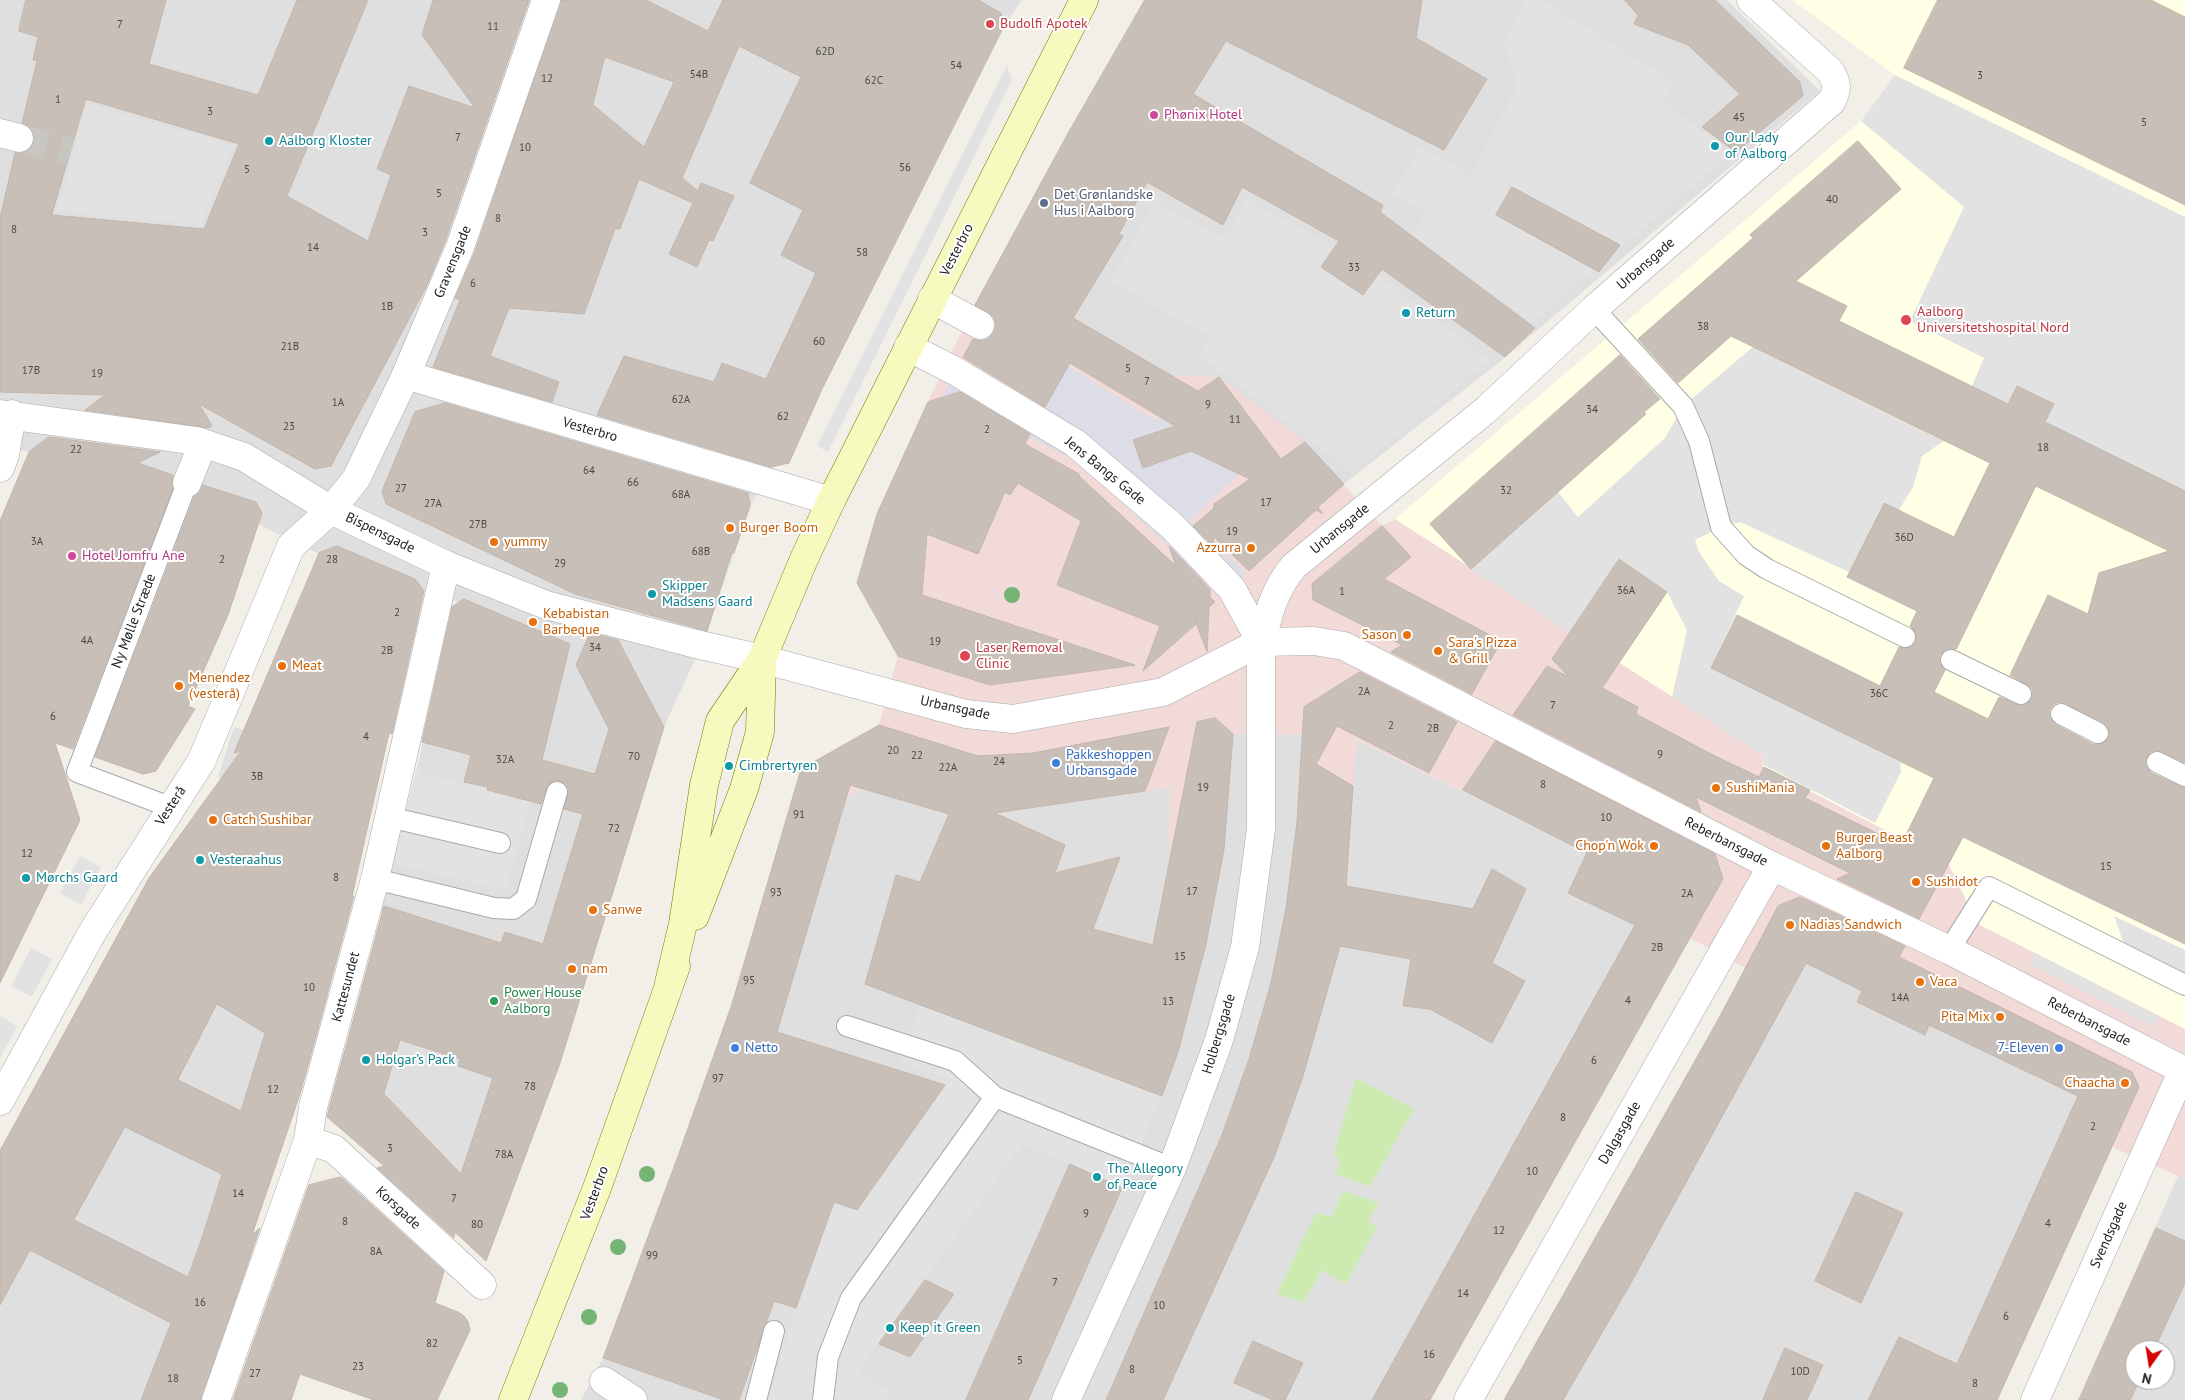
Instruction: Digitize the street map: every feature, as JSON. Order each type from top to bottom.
[{"type":"main road","name":"Vesterbro","points":[[669,983],[683,924],[704,785],[720,721],[762,659],[804,559],[831,501],[1082,1]]},
{"type":"main road","name":"Vesterbro","points":[[513,1400],[597,1188],[669,983],[744,789],[760,732],[762,659]]},
{"type":"street","name":"Gravensgade","points":[[331,510],[356,479],[406,376],[460,247],[546,0]]},
{"type":"street","name":"Urbansgade","points":[[762,659],[966,714],[1013,719],[1163,692],[1261,642],[1269,612],[1281,582],[1294,566],[1488,409],[1594,309],[1832,101],[1837,91],[1836,82],[1830,71],[1751,0]]},
{"type":"street","points":[[932,299],[980,325]]},
{"type":"street","name":"Jens Bangs Gade","points":[[908,347],[955,370],[1075,443],[1172,526],[1232,589],[1261,642]]},
{"type":"street","name":"Vesterbro","points":[[406,376],[831,501]]},
{"type":"street","points":[[0,468],[6,455],[6,414]]},
{"type":"street","name":"Bispensgade","points":[[6,414],[203,443],[244,457],[331,510],[446,565],[546,604],[687,642],[762,659]]},
{"type":"street","name":"Ny Mølle Stræde","points":[[187,483],[203,443]]},
{"type":"street","name":"Vesterå","points":[[0,1101],[92,931],[202,760],[291,546],[331,510]]},
{"type":"street","name":"Kattesundet","points":[[216,1400],[308,1140],[313,1107],[375,879],[446,565]]},
{"type":"street","name":"Reberbansgade","points":[[1261,642],[1314,641],[1344,646],[1772,866],[1949,950],[2184,1070]]},
{"type":"street","name":"Holbergsgade","points":[[1066,1400],[1172,1168],[1219,1040],[1244,947],[1261,829],[1261,642]]},
{"type":"street","name":"Dalgasgade","points":[[1468,1400],[1772,866]]},
{"type":"street","name":"Svendsgade","points":[[2035,1400],[2184,1070]]},
{"type":"street","name":"Korsgade","points":[[308,1140],[334,1149],[482,1285]]},
{"type":"street","points":[[604,1381],[633,1400]]},
{"type":"lane","points":[[1594,309],[1684,406],[1698,441],[1721,528],[1746,555],[1767,569],[1905,637]]},
{"type":"lane","name":"Ny Mølle Stræde","points":[[170,807],[77,772],[187,483]]},
{"type":"lane","points":[[1951,660],[2021,694]]},
{"type":"lane","points":[[2061,714],[2098,733]]},
{"type":"lane","points":[[2157,762],[2185,776]]},
{"type":"lane","points":[[375,879],[494,908],[513,909],[526,899],[557,792]]},
{"type":"lane","points":[[389,816],[500,843]]},
{"type":"lane","points":[[1949,950],[1989,888],[2185,985]]},
{"type":"lane","points":[[847,1026],[954,1061],[995,1096],[1172,1168]]},
{"type":"lane","points":[[823,1400],[828,1357],[851,1298],[995,1096]]},
{"type":"lane","points":[[756,1400],[774,1331]]},
{"type":"shaded area","points":[[0,0],[1022,0],[1004,26],[822,389],[789,463],[774,466],[750,506],[707,633],[664,727],[560,1063],[490,1251],[478,1254],[399,1179],[331,1120],[327,1104],[343,1053],[369,987],[390,915],[380,912],[416,772],[453,608],[460,602],[423,590],[316,1045],[247,1250],[191,1400],[0,1400],[0,1149],[149,878],[221,779],[218,777],[234,727],[244,730],[319,554],[258,524],[229,612],[184,598],[166,575],[176,542],[159,533],[11,494],[29,452],[0,446]]},
{"type":"shaded area","points":[[1145,0],[1727,0],[1820,91],[1502,360],[1344,484],[1219,377],[1173,377],[1038,298],[1066,137]]},
{"type":"shaded area","points":[[1527,0],[1542,0],[1675,83],[1662,101],[1732,153],[1533,323],[1412,237],[1427,211],[1393,195],[1420,146],[1471,176],[1517,86],[1504,42]]},
{"type":"shaded area","name":"Aalborg Universitetshospital Nord","points":[[1792,0],[2185,0],[2185,1029],[1978,924],[1948,863],[1764,767],[1762,764],[1765,756],[1395,519],[1861,121],[1895,75]]},
{"type":"shaded area","points":[[1007,65],[1012,80],[828,452],[817,446]]},
{"type":"shaded area","points":[[1895,75],[2185,217],[2185,495],[2045,422],[2054,404],[2017,386],[2008,404],[1972,386],[1984,358],[1910,321],[1964,207],[1861,121]]},
{"type":"shaded area","points":[[87,104],[234,145],[201,225],[57,211]]},
{"type":"shaded area","points":[[1247,199],[1357,260],[1490,360],[1352,473],[1199,355],[1210,335],[1110,282],[1155,202],[1224,239]]},
{"type":"shaded area","points":[[1015,233],[1038,298],[1173,376],[1219,377],[1305,442],[1382,526],[1395,519],[1765,756],[1762,764],[1948,863],[1979,924],[2185,1029],[2185,1179],[2112,1147],[2094,1187],[2047,1166],[2078,1096],[1937,1028],[1929,1026],[1925,1035],[1857,1002],[1862,991],[1806,963],[1790,992],[1690,938],[1616,960],[1655,889],[1492,805],[1357,740],[1350,826],[1297,822],[1302,734],[1233,734],[1224,849],[1168,842],[1171,787],[1038,807],[955,807],[950,814],[862,789],[846,799],[829,857],[780,843],[801,769],[879,725],[898,656],[857,583],[877,514],[974,306]]},
{"type":"shaded area","points":[[986,315],[1154,420],[1185,400],[1199,455],[1204,458],[1209,456],[1240,473],[1190,520],[1246,573],[1223,598],[1080,463],[943,395],[960,362],[1044,408],[1058,384],[974,338]],"holes":[[[1159,431],[1169,459],[1143,468],[1133,440]]]},
{"type":"shaded area","points":[[1753,347],[1944,441],[1922,456],[1913,487],[1899,510],[1883,503],[1849,572],[1740,522],[1721,527],[1695,540],[1699,552],[1719,581],[1744,596],[1711,668],[1900,762],[1901,772],[1875,823],[1762,764],[1765,756],[1672,697],[1687,630],[1667,592],[1620,559],[1570,633],[1471,569],[1558,492],[1578,517],[1665,438],[1683,406]]},
{"type":"shaded area","points":[[1233,734],[1302,734],[1297,822],[1350,826],[1356,740],[1492,805],[1655,888],[1430,1400],[581,1400],[603,1358],[681,1148],[732,1004],[780,843],[829,857],[846,799],[862,789],[950,814],[1172,787]]},
{"type":"shaded area","points":[[416,772],[531,801],[505,891],[392,863]]},
{"type":"shaded area","points":[[80,856],[101,867],[81,905],[60,893]]},
{"type":"shaded area","points":[[2114,916],[2185,950],[2185,979],[2126,950]]},
{"type":"shaded area","points":[[31,948],[52,959],[32,997],[11,986]]},
{"type":"shaded area","points":[[2035,953],[2159,1016],[2154,1027],[2029,964]]},
{"type":"shaded area","points":[[1806,963],[1862,991],[1857,1002],[1925,1035],[1929,1025],[1937,1028],[2078,1096],[2047,1166],[2094,1187],[1997,1400],[1504,1400],[1746,968]]},
{"type":"shaded area","points":[[920,1005],[1162,1096],[1122,1188],[1022,1144],[859,1371],[892,1393],[887,1400],[768,1400],[796,1308],[815,1254],[837,1203],[858,1210],[945,1085],[947,1078],[901,1063]]},
{"type":"shaded area","points":[[0,1016],[17,1026],[0,1058]]},
{"type":"shaded area","points":[[2178,1176],[2185,1179],[2185,1400],[2079,1400]]},
{"type":"green space","points":[[1356,1078],[1414,1109],[1370,1186],[1335,1174],[1340,1163],[1334,1152]]},
{"type":"green space","points":[[1344,1191],[1379,1203],[1368,1221],[1377,1226],[1346,1284],[1322,1270],[1304,1302],[1277,1294],[1316,1213],[1331,1217]]},
{"type":"building","points":[[26,0],[166,0],[149,64],[258,95],[297,0],[368,0],[287,196],[368,241],[391,175],[377,169],[409,86],[475,108],[422,35],[433,0],[529,0],[445,241],[427,285],[331,466],[315,469],[199,404],[212,426],[208,428],[85,410],[105,395],[0,392],[0,218],[15,153],[23,153],[30,149],[34,141],[34,133],[30,127],[22,123],[37,61],[33,60],[38,37],[19,31]],"holes":[[[86,99],[239,144],[204,229],[52,215]]]},
{"type":"building","points":[[561,0],[646,0],[708,31],[723,0],[978,0],[1001,13],[1004,26],[822,389],[789,463],[771,467],[597,415],[624,356],[714,382],[722,363],[766,379],[816,273],[781,255],[803,210],[750,183],[801,77],[739,46],[682,178],[698,191],[701,183],[734,196],[713,241],[709,240],[697,267],[669,254],[693,203],[639,179],[620,229],[615,229],[584,314],[509,308],[490,356],[559,382],[552,402],[433,367],[460,300],[455,298],[475,252]],"holes":[[[605,57],[674,82],[644,147],[593,105]]]},
{"type":"building","points":[[1145,0],[1422,0],[1416,38],[1487,79],[1444,150],[1226,41],[1193,94],[1383,205],[1380,212],[1535,328],[1505,357],[1382,269],[1363,295],[1321,267],[1339,241],[1242,187],[1223,225],[1147,182],[1119,234],[1123,236],[1073,318],[1198,391],[1219,377],[1281,459],[1305,442],[1344,484],[1318,507],[1323,514],[1316,510],[1249,571],[1214,537],[1213,546],[1193,526],[1214,508],[1214,504],[1250,479],[1191,451],[1143,468],[1133,440],[1175,426],[1070,363],[1045,407],[963,357],[973,339],[981,341],[988,339],[994,332],[996,324],[993,316],[975,305],[1066,137]]},
{"type":"building","points":[[1625,0],[1715,0],[1800,82],[1803,96],[1736,152],[1702,127],[1740,94],[1688,45],[1634,24],[1638,16]]},
{"type":"building","points":[[1938,0],[2151,0],[2185,17],[2185,205],[1904,68]]},
{"type":"building","points":[[1858,141],[1901,189],[1796,281],[1847,306],[1839,321],[2008,404],[2017,386],[2054,404],[2045,422],[2185,491],[2185,763],[2157,750],[2150,752],[2145,762],[2147,768],[2152,773],[2185,788],[2185,944],[1963,837],[1919,919],[1837,879],[1850,873],[1696,797],[1701,812],[1513,715],[1547,666],[1569,677],[1552,659],[1619,559],[1667,592],[1602,688],[1638,707],[1636,714],[1711,754],[1759,777],[1764,767],[1810,790],[1805,798],[1901,845],[1934,778],[1711,668],[1737,615],[1880,686],[1899,647],[1911,647],[1916,642],[1915,631],[1910,626],[1917,611],[1847,577],[1884,503],[1954,537],[1990,463],[1731,336],[1678,383],[1638,339],[1753,238],[1750,235]],"holes":[[[2036,486],[2169,551],[2099,573],[2088,614],[2048,595],[2010,675],[2031,687],[2033,693],[2031,700],[2021,706],[1999,697],[1988,719],[1934,692],[1945,670],[1939,661],[1940,655],[1945,650],[1956,649]],[[2061,702],[2104,723],[2110,732],[2108,739],[2099,745],[2093,744],[2055,724],[2049,715],[2050,709],[2054,704]]]},
{"type":"building","points":[[1512,187],[1620,245],[1599,272],[1496,215]]},
{"type":"building","points":[[1620,355],[1660,399],[1644,412],[1646,414],[1471,569],[1430,524]]},
{"type":"building","points":[[960,392],[1030,434],[1025,444],[1079,474],[1176,566],[1169,546],[1210,589],[1210,597],[1215,602],[1209,607],[1207,652],[1195,620],[1196,624],[1143,671],[1160,626],[1057,585],[1081,521],[1018,483],[1010,495],[1005,492],[978,554],[927,534],[922,595],[1135,665],[990,685],[898,656],[857,583],[877,514],[928,402]]},
{"type":"building","points":[[445,403],[748,493],[750,506],[734,553],[732,552],[707,631],[575,594],[386,504],[382,491],[415,412]]},
{"type":"building","points":[[49,437],[160,452],[138,463],[173,475],[173,488],[73,749],[55,743],[80,820],[0,983],[0,521],[29,452]]},
{"type":"building","points":[[203,485],[256,502],[262,513],[228,615],[188,706],[195,709],[156,771],[143,774],[95,757],[195,496]]},
{"type":"building","points":[[1382,526],[1411,557],[1384,579],[1501,641],[1472,694],[1391,652],[1402,645],[1313,600],[1312,584]]},
{"type":"building","points":[[337,546],[415,579],[424,591],[392,734],[389,733],[352,896],[354,896],[300,1094],[252,1235],[260,1228],[201,1400],[141,1400],[171,1323],[30,1250],[0,1305],[0,1151],[149,878],[241,751],[234,753],[319,553]],"holes":[[[217,1004],[265,1033],[241,1111],[178,1080]],[[125,1127],[222,1174],[188,1277],[74,1220]]]},
{"type":"building","points":[[464,599],[570,644],[542,760],[595,774],[609,729],[576,665],[590,633],[618,640],[664,727],[560,1063],[486,1261],[455,1232],[454,1238],[377,1168],[384,1166],[327,1117],[384,906],[501,943],[505,932],[543,944],[583,814],[564,809],[569,790],[566,784],[561,781],[555,780],[548,784],[541,804],[487,790],[488,787],[464,782],[471,755],[422,742],[452,607]],"holes":[[[400,1040],[460,1059],[458,1066],[493,1078],[461,1174],[384,1094]]]},
{"type":"building","points":[[1360,672],[1457,722],[1429,773],[1337,726],[1316,764],[1353,786],[1346,886],[1473,909],[1492,869],[1526,889],[1492,963],[1525,981],[1492,1043],[1430,1009],[1403,1006],[1411,959],[1340,946],[1303,1076],[1275,1155],[1163,1400],[1106,1400],[1222,1135],[1249,1059],[1271,983],[1286,908],[1297,822],[1304,707]]},
{"type":"building","points":[[1215,718],[1233,734],[1224,849],[1206,944],[1178,1052],[1162,1096],[865,984],[896,875],[920,882],[949,814],[850,785],[777,1032],[945,1085],[857,1210],[834,1202],[796,1308],[774,1301],[739,1400],[724,1400],[603,1358],[732,1004],[801,769],[879,725],[978,756],[1033,753],[1169,727],[1145,791],[995,813],[1065,845],[1055,873],[1120,857],[1093,929],[1153,945],[1197,722]]},
{"type":"building","points":[[1496,741],[1715,854],[1723,879],[1430,1400],[1372,1400],[1635,925],[1568,893],[1587,853],[1463,790]]},
{"type":"building","points":[[1800,897],[1905,946],[1899,957],[2132,1072],[2139,1087],[1997,1400],[1868,1400],[1899,1337],[1957,1364],[2078,1096],[1929,1025],[1925,1035],[1857,1002],[1862,991],[1806,963],[1632,1281],[1563,1400],[1504,1400],[1716,1024],[1778,906]]},
{"type":"building","points":[[1070,1164],[1122,1188],[1028,1400],[966,1400]]},
{"type":"building","points":[[341,1177],[444,1271],[435,1303],[458,1312],[468,1322],[470,1330],[437,1400],[374,1400],[300,1374],[291,1400],[233,1400],[309,1185]]},
{"type":"building","points":[[1856,1192],[1903,1213],[1861,1303],[1815,1281]]},
{"type":"building","points":[[2156,1228],[2185,1241],[2185,1283],[2159,1340],[2125,1340],[2125,1390],[2135,1390],[2130,1400],[2079,1400]]},
{"type":"building","points":[[925,1280],[954,1294],[910,1357],[879,1344]]},
{"type":"building","points":[[1253,1341],[1303,1363],[1285,1400],[1273,1400],[1234,1383]]},
{"type":"building","points":[[1785,1348],[1823,1365],[1807,1400],[1763,1400]]},
{"type":"tunnel","points":[[19,138],[71,152]]},
{"type":"place","name":"Budolfi Apotek","points":[[990,24]]},
{"type":"place","name":"Phønix Hotel","points":[[1154,115]]},
{"type":"place","name":"Aalborg Kloster","points":[[269,141]]},
{"type":"place","name":"Our Lady of Aalborg","points":[[1715,146]]},
{"type":"place","name":"Det Grønlandske Hus i Aalborg","points":[[1044,203]]},
{"type":"place","name":"Return","points":[[1406,313]]},
{"type":"place","name":"Aalborg Universitetshospital Nord","points":[[1906,320]]},
{"type":"place","name":"Burger Boom","points":[[730,528]]},
{"type":"place","name":"yummy","points":[[494,542]]},
{"type":"place","name":"Azzurra","points":[[1251,548]]},
{"type":"place","name":"Hotel Jomfru Ane","points":[[72,556]]},
{"type":"place","name":"Skipper Madsens Gaard","points":[[652,594]]},
{"type":"place","name":"Kebabistan Barbeque","points":[[533,622]]},
{"type":"place","name":"Sason","points":[[1407,635]]},
{"type":"place","name":"Sara's Pizza & Grill","points":[[1438,651]]},
{"type":"place","name":"Laser Removal Clinic","points":[[965,656]]},
{"type":"place","name":"Meat","points":[[282,666]]},
{"type":"place","name":"Menendez (vesterå)","points":[[179,686]]},
{"type":"place","name":"Pakkeshoppen Urbansgade","points":[[1056,763]]},
{"type":"place","name":"Cimbrertyren","points":[[729,766]]},
{"type":"place","name":"SushiMania","points":[[1716,788]]},
{"type":"place","name":"Catch Sushibar","points":[[213,820]]},
{"type":"place","name":"Chop'n Wok","points":[[1654,846]]},
{"type":"place","name":"Burger Beast Aalborg","points":[[1826,846]]},
{"type":"place","name":"Vesteraahus","points":[[200,860]]},
{"type":"place","name":"Mørchs Gaard","points":[[26,878]]},
{"type":"place","name":"Sushidot","points":[[1916,882]]},
{"type":"place","name":"Sanwe","points":[[593,910]]},
{"type":"place","name":"Nadias Sandwich","points":[[1790,925]]},
{"type":"place","name":"nam","points":[[572,969]]},
{"type":"place","name":"Vaca","points":[[1920,982]]},
{"type":"place","name":"Power House Aalborg","points":[[494,1001]]},
{"type":"place","name":"Pita Mix","points":[[2000,1017]]},
{"type":"place","name":"Netto","points":[[735,1048]]},
{"type":"place","name":"7-Eleven","points":[[2059,1048]]},
{"type":"place","name":"Holgar’s Pack","points":[[366,1060]]},
{"type":"place","name":"Chaacha","points":[[2125,1083]]},
{"type":"place","name":"The Allegory of Peace","points":[[1097,1177]]},
{"type":"place","name":"Keep it Green","points":[[890,1328]]}]
